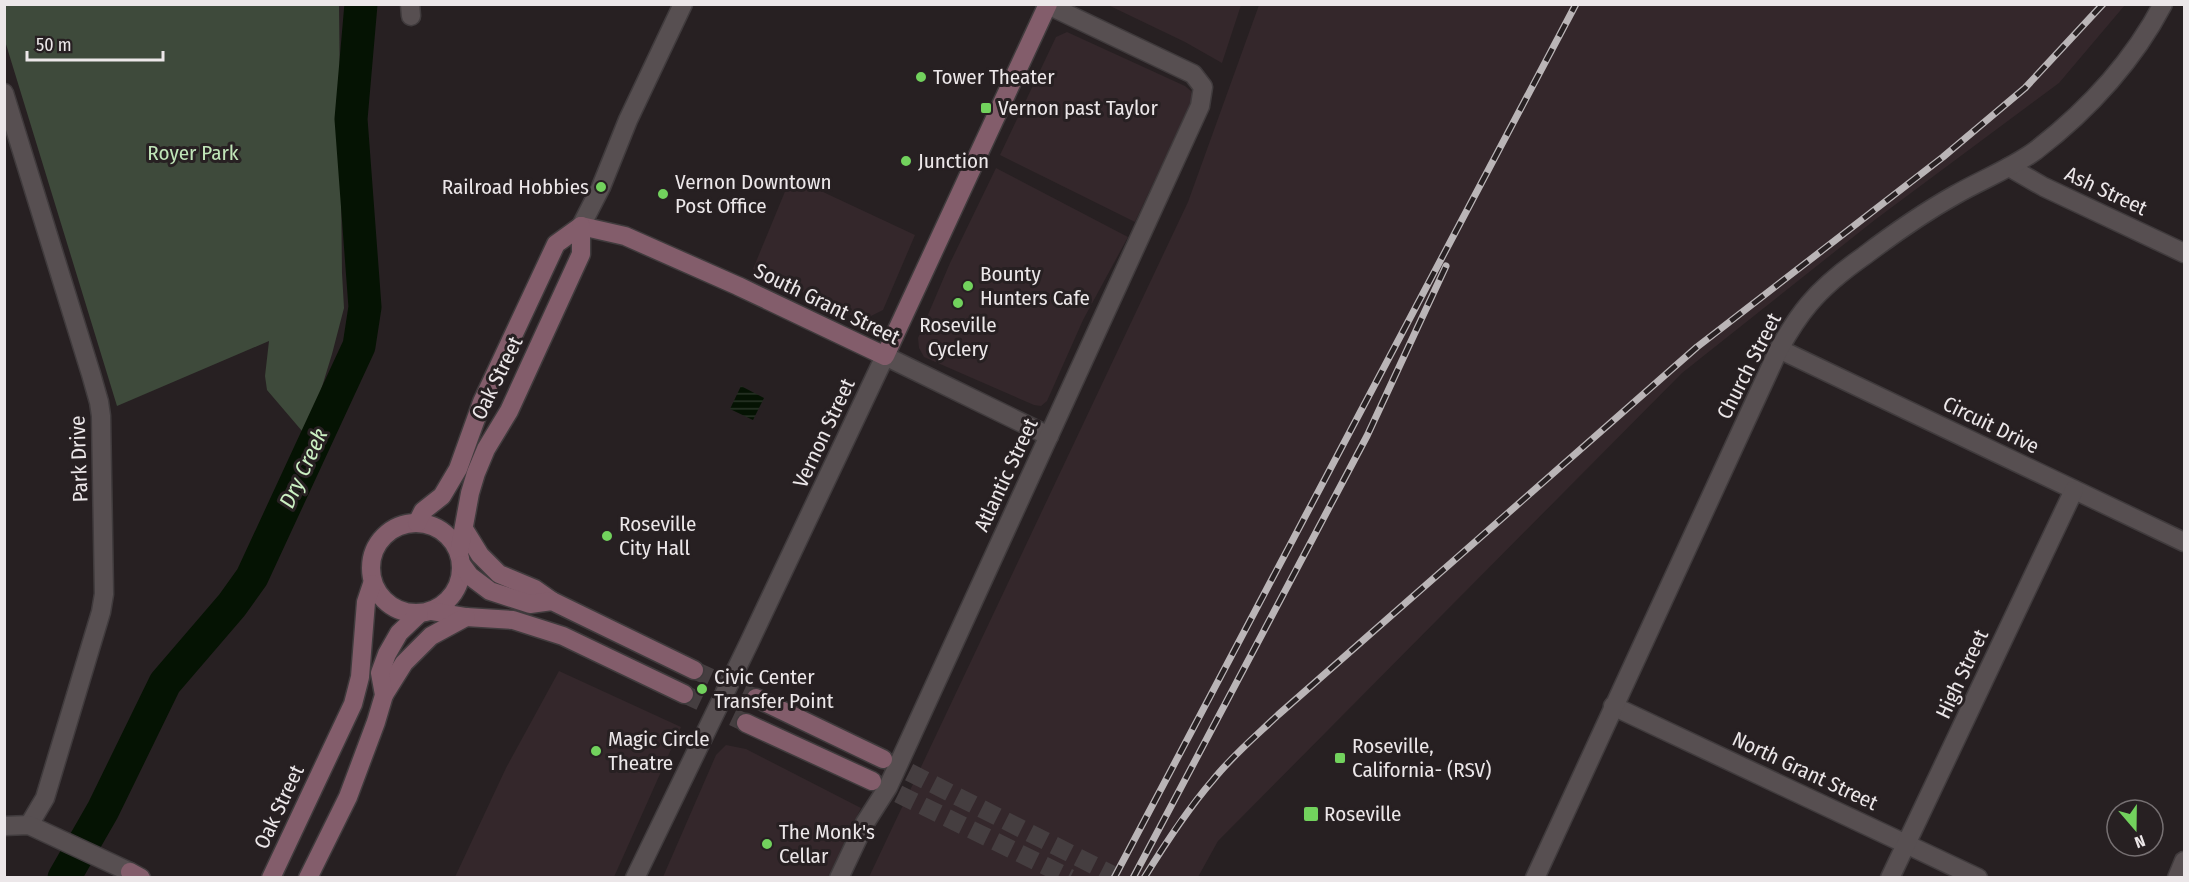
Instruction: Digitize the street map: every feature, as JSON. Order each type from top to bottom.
[{"type":"main road","name":"Vernon Street","points":[[885,356],[1047,5]]},
{"type":"main road","name":"South Grant Street","points":[[581,226],[625,236],[885,356]]},
{"type":"main road","name":"Oak Street","points":[[417,523],[423,511],[442,496],[458,469],[482,402],[556,244],[581,226]]},
{"type":"main road","name":"Oak Street","points":[[460,559],[470,493],[480,465],[509,411],[581,255],[581,226]]},
{"type":"main road","points":[[552,602],[530,604],[490,591],[470,576],[453,543],[435,527],[417,523],[400,526],[381,539],[371,560],[372,584],[386,603],[396,609],[407,613],[425,612],[513,620],[563,636],[684,694]]},
{"type":"main road","points":[[464,529],[480,555],[499,574],[535,589],[552,602],[694,670]]},
{"type":"main road","points":[[384,695],[380,673],[387,654],[399,633],[425,612],[450,598],[457,588],[460,559]]},
{"type":"main road","name":"Oak Street","points":[[271,878],[353,704],[360,677],[366,602],[372,584]]},
{"type":"main road","points":[[308,878],[358,772],[384,695],[404,663],[431,636],[466,617]]},
{"type":"main road","points":[[756,698],[883,759]]},
{"type":"main road","points":[[746,723],[873,781]]},
{"type":"street","name":"Oak Street","points":[[581,226],[601,187],[628,120],[683,4]]},
{"type":"street","name":"Church Street","points":[[1535,878],[1779,349],[1794,323],[1810,302],[1834,278],[1908,223],[2034,151],[2101,92],[2150,29],[2163,4]]},
{"type":"street","name":"Atlantic Street","points":[[839,878],[865,823],[888,787],[1200,106],[1203,87],[1193,74],[1047,5]]},
{"type":"street","name":"Park Drive","points":[[4,93],[91,374],[101,416],[104,594],[101,612],[36,829]]},
{"type":"street","name":"Ash Street","points":[[2009,167],[2044,187],[2184,253]]},
{"type":"street","name":"Circuit Drive","points":[[1779,349],[2184,542]]},
{"type":"street","name":"South Grant Street","points":[[885,356],[1049,436]]},
{"type":"street","name":"Vernon Street","points":[[635,878],[885,356]]},
{"type":"street","name":"High Street","points":[[1890,878],[2074,490]]},
{"type":"street","name":"North Grant Street","points":[[1613,706],[1978,878]]},
{"type":"street","points":[[4,826],[36,829],[135,875]]},
{"type":"street","points":[[2176,878],[2184,861]]},
{"type":"shaded area","points":[[1108,5],[1241,5],[1222,63],[1185,42]]},
{"type":"shaded area","points":[[1259,5],[2125,5],[2059,83],[1876,219],[1682,373],[1218,841],[1198,877],[869,877],[1188,202]]},
{"type":"shaded area","points":[[1067,32],[1185,86],[1191,91],[1193,98],[1135,222],[1000,155],[1056,37]]},
{"type":"shaded area","points":[[996,168],[1128,237],[1083,320],[1047,401],[1041,406],[924,357],[919,348],[918,338],[950,263]]},
{"type":"shaded area","points":[[791,177],[915,235],[883,310],[869,317],[857,318],[753,269]]},
{"type":"shaded area","points":[[741,386],[764,398],[753,420],[730,409]]},
{"type":"shaded area","points":[[559,671],[681,727],[614,877],[455,877],[506,768]]},
{"type":"shaded area","points":[[726,745],[746,749],[861,808],[828,877],[663,877],[716,755]]},
{"type":"green space","name":"Royer Park","points":[[4,5],[339,5],[344,308],[310,426],[302,431],[267,390],[265,376],[269,341],[117,406],[5,41]]},
{"type":"waterway","name":"Dry Creek","points":[[64,878],[103,810],[165,683],[232,605],[252,577],[359,346],[365,307],[351,119],[361,4]]},
{"type":"tunnel","points":[[694,670],[756,698]]},
{"type":"tunnel","points":[[684,694],[746,723]]},
{"type":"tunnel","points":[[885,760],[1119,878]]},
{"type":"tunnel","points":[[874,782],[1070,878]]},
{"type":"railway","points":[[1114,878],[1576,4]]},
{"type":"railway","points":[[1144,878],[1203,791],[1236,754],[1278,715],[1697,347],[1943,157],[2025,88],[2103,4]]},
{"type":"railway","points":[[1133,878],[1367,436],[1446,266]]},
{"type":"place","name":"Tower Theater","points":[[921,77]]},
{"type":"place","name":"Vernon past Taylor","points":[[986,108]]},
{"type":"place","name":"Junction","points":[[906,161]]},
{"type":"place","name":"Railroad Hobbies","points":[[601,187]]},
{"type":"place","name":"Vernon Downtown Post Office","points":[[663,194]]},
{"type":"place","name":"Bounty Hunters Cafe","points":[[968,286]]},
{"type":"place","name":"Roseville Cyclery","points":[[958,303]]},
{"type":"place","name":"Roseville City Hall","points":[[607,536]]},
{"type":"place","name":"Civic Center Transfer Point","points":[[702,689]]},
{"type":"place","name":"Magic Circle Theatre","points":[[596,751]]},
{"type":"place","name":"Roseville, California- (RSV)","points":[[1340,758]]},
{"type":"place","name":"Roseville","points":[[1311,814]]},
{"type":"place","name":"The Monk's Cellar","points":[[767,844]]}]
